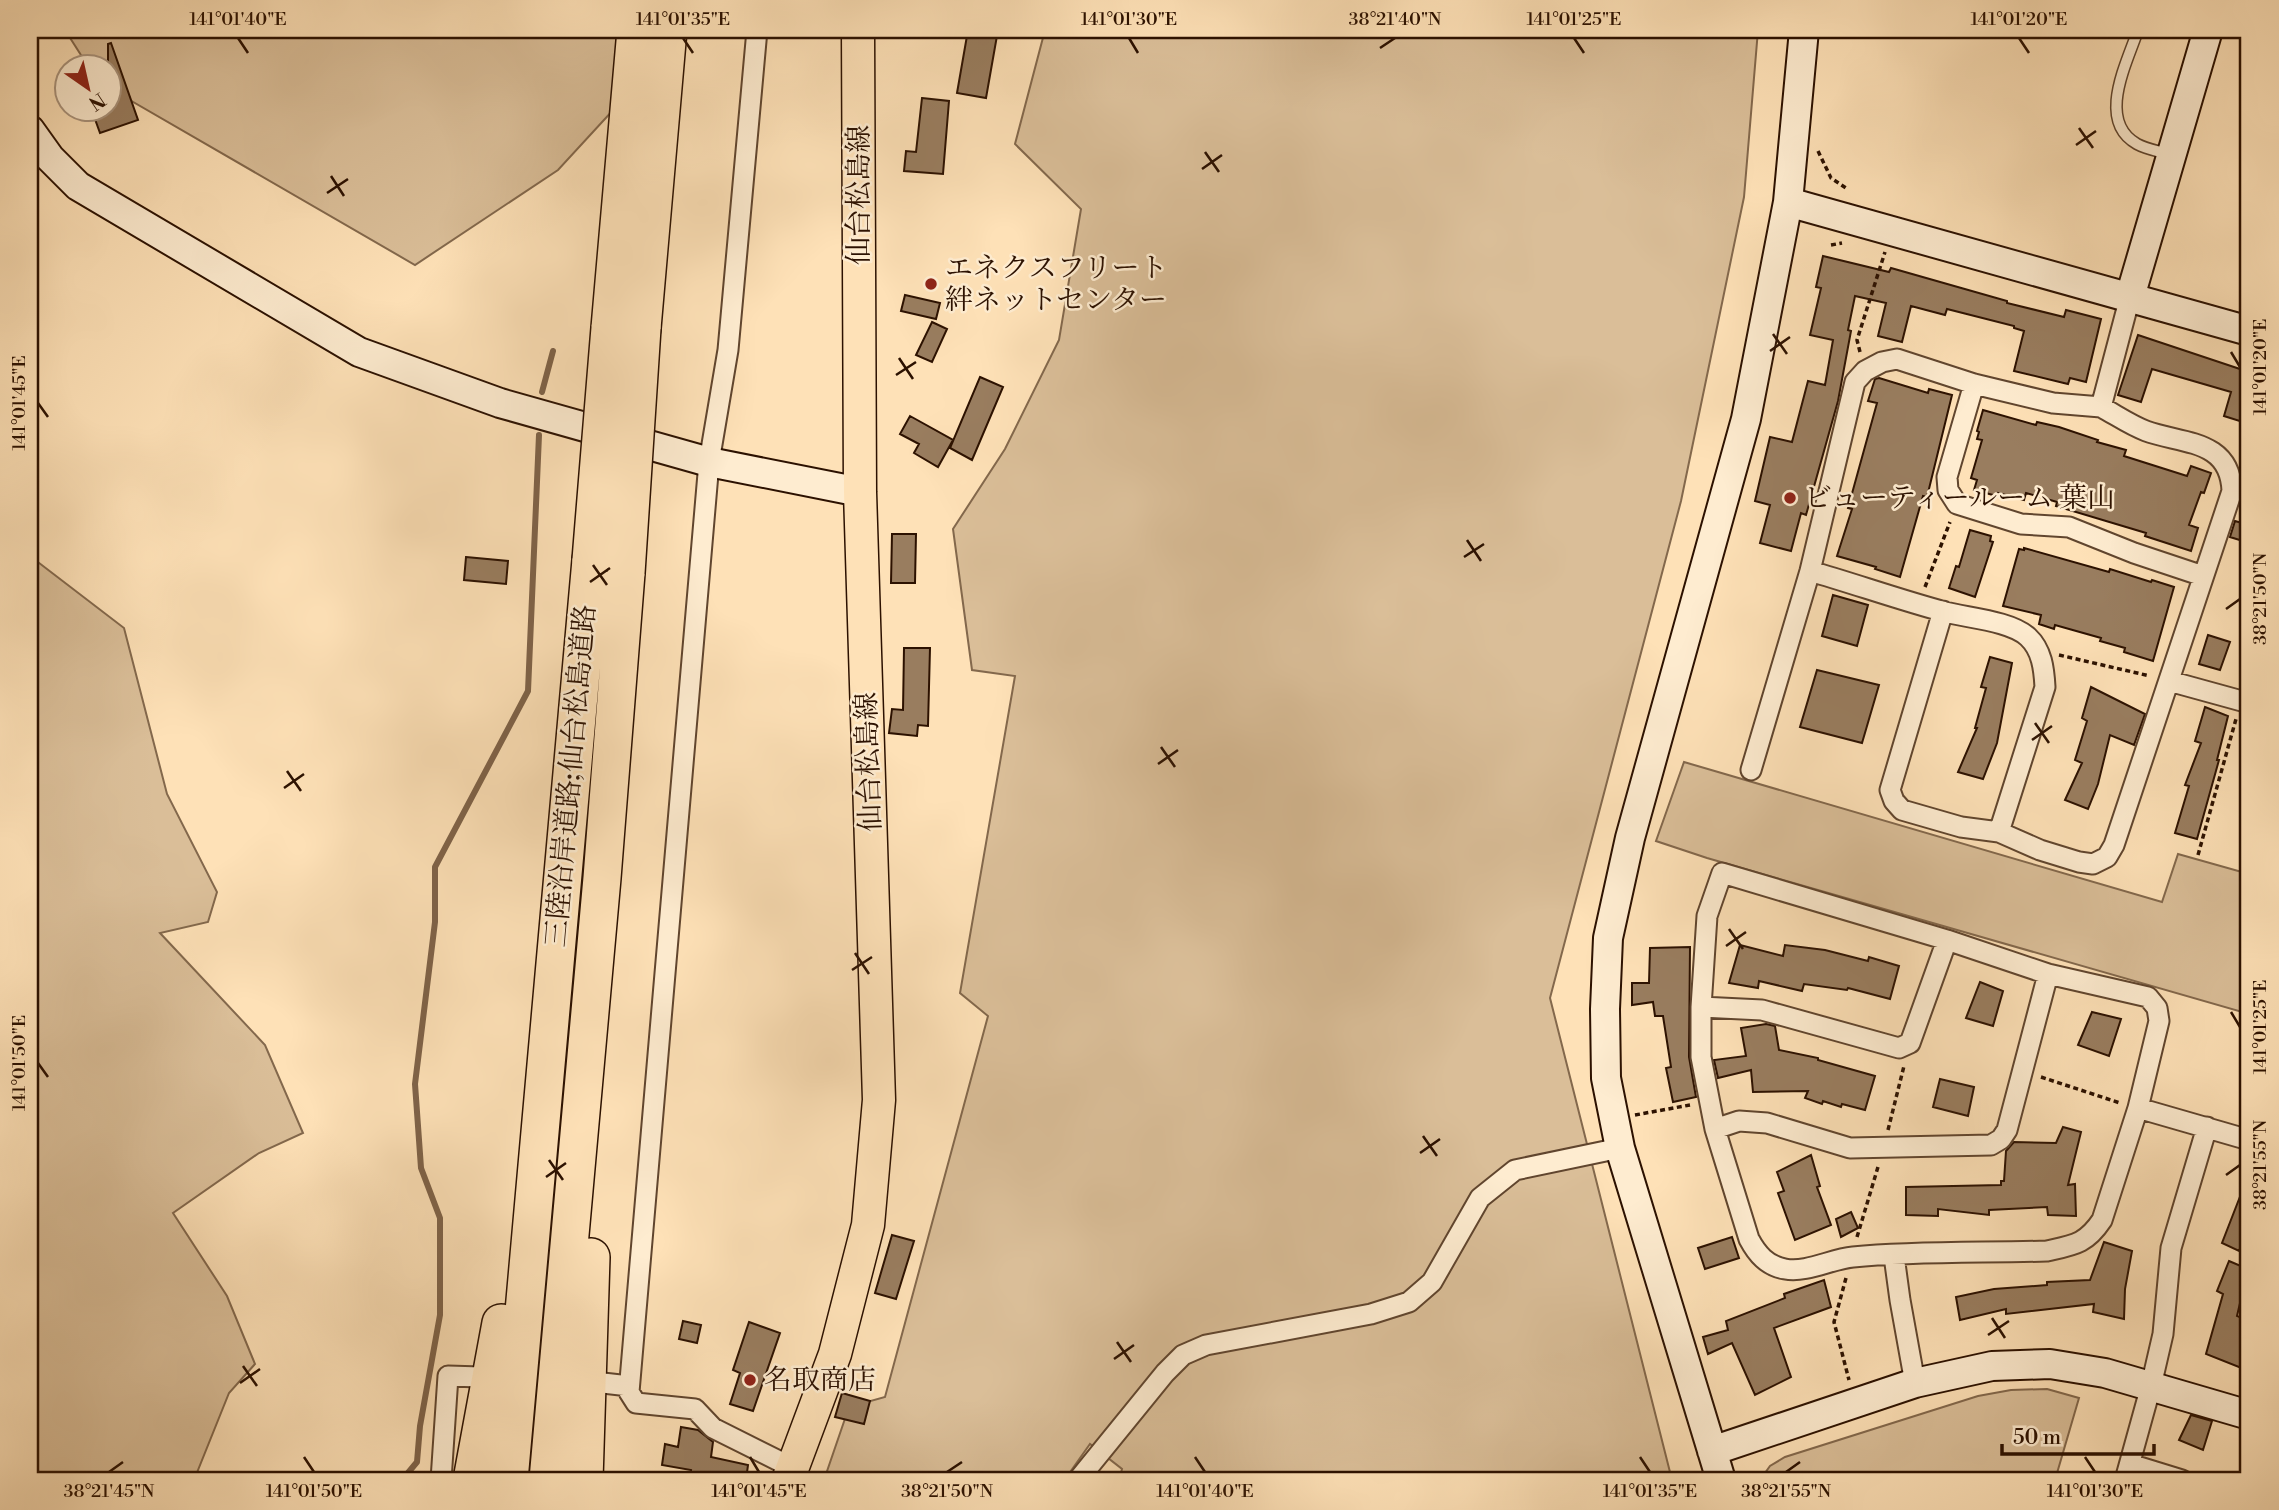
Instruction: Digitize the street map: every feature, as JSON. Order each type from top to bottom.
[{"type":"highway","name":"三陸沿岸道路;仙台松島道路","points":[[548,1480],[602,878],[626,573],[626,328],[636,30]]},
{"type":"highway","name":"三陸沿岸道路;仙台松島道路","points":[[509,1480],[591,560],[668,30]]},
{"type":"highway","points":[[584,1480],[602,878]]},
{"type":"highway","points":[[472,1480],[541,1117]]},
{"type":"main road","name":"仙台松島線","points":[[790,1474],[835,1354],[868,1225],[879,1100],[860,492],[858,30]]},
{"type":"street","points":[[758,30],[728,351],[709,462],[629,1392],[636,1404],[695,1409],[713,1428],[790,1474]]},
{"type":"street","points":[[1721,1480],[1620,1148],[1606,1078],[1608,939],[1630,838],[1746,419],[1788,202],[1804,30]]},
{"type":"street","points":[[2102,407],[2130,297],[2208,30]]},
{"type":"street","points":[[30,130],[50,158],[78,186],[359,352],[500,402],[709,462],[860,492]]},
{"type":"street","points":[[1788,202],[2249,331]]},
{"type":"street","points":[[1751,770],[1810,571],[1855,382],[1865,371],[1882,362],[1897,359],[1975,384],[2053,403],[2102,407],[2145,430],[2204,446],[2214,453],[2227,469],[2232,491],[2114,845],[2107,857],[2093,864],[2079,862],[2040,850],[1999,832],[1961,827],[1902,810],[1894,801],[1890,790],[1943,611]]},
{"type":"street","points":[[1975,384],[1947,477],[1948,490],[1957,504],[2021,524],[2069,527],[2203,576]]},
{"type":"street","points":[[1810,571],[1943,611],[2010,627],[2027,636],[2038,650],[2044,667],[2045,687],[1999,832]]},
{"type":"street","points":[[2169,681],[2245,701],[2249,681]]},
{"type":"street","points":[[1723,873],[1947,940],[2048,974],[2148,997],[2157,1008],[2159,1021],[2138,1108],[2102,1220],[2092,1235],[2076,1245],[2048,1251],[1851,1257],[1786,1269],[1772,1265],[1758,1255],[1749,1239],[1715,1129],[1701,1057],[1701,1007],[1707,916],[1723,873]]},
{"type":"street","points":[[1701,1007],[1762,1010],[1899,1048],[1910,1044],[1947,940]]},
{"type":"street","points":[[1715,1129],[1739,1121],[1767,1123],[1850,1148],[1991,1145],[2001,1139],[2007,1130],[2048,974]]},
{"type":"street","points":[[2138,1108],[2249,1140]]},
{"type":"street","points":[[2182,1480],[2127,1472],[2163,1334],[2171,1248],[2207,1127]]},
{"type":"street","points":[[1077,1480],[1183,1355],[1206,1345],[1371,1314],[1409,1302],[1432,1282],[1480,1198],[1515,1170],[1620,1148]]},
{"type":"street","points":[[1895,1256],[1915,1383]]},
{"type":"street","points":[[1712,1451],[1915,1383],[1992,1366],[2050,1364],[2105,1373],[2249,1415]]},
{"type":"street","points":[[441,1480],[448,1376],[481,1377]]},
{"type":"street","points":[[603,1383],[629,1386]]},
{"type":"lane","points":[[2138,30],[2115,103],[2117,121],[2127,136],[2138,145],[2172,156]]},
{"type":"path","points":[[1818,150],[1831,178],[1846,188]]},
{"type":"path","points":[[1865,371],[1857,340],[1889,229]]},
{"type":"path","points":[[1919,603],[1957,504]]},
{"type":"path","points":[[2038,650],[2169,681]]},
{"type":"path","points":[[2198,855],[2245,701]]},
{"type":"path","points":[[1855,1404],[1834,1322],[1910,1044]]},
{"type":"path","points":[[2023,1071],[2138,1108]]},
{"type":"path","points":[[1614,1119],[1709,1102]]},
{"type":"shaded area","points":[[65,30],[627,30],[615,108],[558,170],[415,265],[122,96],[122,52],[79,52]]},
{"type":"shaded area","points":[[1045,30],[1758,30],[1744,197],[1681,501],[1550,998],[1672,1480],[1119,1480],[1122,1469],[1090,1444],[1068,1475],[1059,1480],[824,1480],[849,1407],[885,1397],[988,1016],[960,993],[1015,676],[972,670],[953,529],[1005,449],[1059,340],[1081,209],[1015,144]]},
{"type":"shaded area","points":[[30,556],[124,628],[167,794],[217,892],[208,922],[160,933],[265,1045],[303,1133],[259,1153],[173,1213],[227,1296],[255,1364],[229,1393],[194,1480],[30,1480]]},
{"type":"shaded area","points":[[1684,762],[2162,902],[2178,854],[2249,874],[2249,1014],[1656,841]]},
{"type":"shaded area","points":[[2047,1389],[2079,1398],[2055,1480],[1760,1480],[1770,1466],[1785,1457],[1978,1396],[2011,1390]]},
{"type":"building","points":[[968,30],[998,30],[986,98],[957,93]]},
{"type":"building","points":[[111,43],[114,52],[108,52],[108,44]]},
{"type":"building","points":[[122,74],[138,120],[100,133],[96,122],[122,122]]},
{"type":"building","points":[[922,98],[949,101],[943,174],[904,171],[906,151],[916,152]]},
{"type":"building","points":[[1823,256],[1889,272],[1891,268],[2064,317],[2066,310],[2101,319],[2086,382],[2070,378],[2068,384],[2014,371],[2024,331],[2014,326],[1947,309],[1945,315],[1911,306],[1902,342],[1878,336],[1886,303],[1855,296],[1838,401],[1806,515],[1801,513],[1791,551],[1760,543],[1770,505],[1755,501],[1770,437],[1792,442],[1808,381],[1825,385],[1833,340],[1810,335],[1821,288],[1816,287]]},
{"type":"building","points":[[905,295],[940,303],[936,319],[901,311]]},
{"type":"building","points":[[932,322],[947,329],[932,362],[916,355]]},
{"type":"building","points":[[2138,335],[2249,372],[2249,424],[2224,416],[2231,392],[2152,369],[2141,402],[2118,395]]},
{"type":"building","points":[[980,377],[1003,387],[972,460],[950,448]]},
{"type":"building","points":[[1875,379],[1928,393],[1929,389],[1952,395],[1927,497],[1923,496],[1900,577],[1837,556],[1852,509],[1848,508],[1877,403],[1868,401]]},
{"type":"building","points":[[1983,410],[2036,425],[2037,422],[2059,427],[2126,450],[2124,456],[2187,476],[2191,466],[2211,473],[2189,525],[2198,528],[2191,551],[2145,536],[2146,533],[2056,506],[2057,502],[2026,493],[2024,500],[1974,490],[1977,480],[1971,478],[1982,440],[1977,439],[1977,431]]},
{"type":"building","points":[[910,416],[953,440],[938,467],[914,453],[919,444],[900,434]]},
{"type":"building","points":[[2235,521],[2249,525],[2246,542],[2230,537]]},
{"type":"building","points":[[1970,530],[1991,536],[1990,541],[1993,542],[1975,597],[1949,588],[1956,566],[1959,567]]},
{"type":"building","points":[[892,534],[916,534],[915,583],[891,583]]},
{"type":"building","points":[[2024,548],[2174,587],[2153,661],[2124,652],[2125,648],[2100,641],[2101,638],[2055,625],[2054,629],[2039,624],[2041,615],[2003,606],[2019,549]]},
{"type":"building","points":[[466,557],[508,561],[506,584],[464,580]]},
{"type":"building","points":[[1833,595],[1868,605],[1857,646],[1822,636]]},
{"type":"building","points":[[2208,635],[2230,642],[2220,670],[2199,664]]},
{"type":"building","points":[[904,648],[930,648],[928,726],[918,725],[917,736],[889,733],[892,709],[903,710]]},
{"type":"building","points":[[1990,657],[2012,663],[1997,743],[1983,779],[1958,772],[1977,728],[1986,688],[1981,687]]},
{"type":"building","points":[[1817,670],[1879,685],[1862,743],[1800,727]]},
{"type":"building","points":[[2091,687],[2145,714],[2134,745],[2110,735],[2098,784],[2088,809],[2065,800],[2082,763],[2075,760],[2087,721],[2082,718]]},
{"type":"building","points":[[2205,707],[2228,716],[2197,839],[2175,833],[2189,786],[2185,785],[2201,743],[2195,741]]},
{"type":"building","points":[[1740,945],[1783,956],[1785,945],[1825,950],[1868,961],[1869,957],[1899,966],[1890,999],[1848,988],[1804,984],[1802,991],[1759,981],[1758,988],[1729,983]]},
{"type":"building","points":[[1690,947],[1689,1057],[1696,1097],[1673,1102],[1666,1068],[1671,1067],[1663,1016],[1655,1016],[1653,1002],[1632,1005],[1632,983],[1649,983],[1650,948]]},
{"type":"building","points":[[1980,982],[2003,991],[1993,1026],[1966,1018]]},
{"type":"building","points":[[2092,1012],[2121,1019],[2109,1056],[2078,1045]]},
{"type":"building","points":[[1766,1024],[1775,1026],[1779,1050],[1818,1058],[1875,1076],[1865,1110],[1823,1101],[1822,1104],[1805,1098],[1808,1091],[1753,1092],[1751,1070],[1718,1078],[1714,1060],[1746,1056],[1741,1028]]},
{"type":"building","points":[[1940,1079],[1974,1087],[1968,1116],[1933,1107]]},
{"type":"building","points":[[2063,1127],[2081,1132],[2068,1185],[2075,1184],[2076,1216],[2048,1215],[2047,1207],[1989,1210],[1989,1215],[1938,1209],[1938,1216],[1906,1215],[1906,1187],[2001,1185],[2001,1181],[2004,1181],[2006,1151],[2014,1142],[2056,1143]]},
{"type":"building","points":[[1811,1155],[1820,1186],[1817,1187],[1831,1225],[1795,1240],[1778,1193],[1784,1191],[1777,1172]]},
{"type":"building","points":[[2248,1176],[2249,1227],[2239,1251],[2222,1243]]},
{"type":"building","points":[[1851,1212],[1858,1228],[1841,1237],[1836,1219]]},
{"type":"building","points":[[892,1235],[914,1241],[896,1299],[875,1293]]},
{"type":"building","points":[[1732,1237],[1739,1258],[1705,1269],[1698,1248]]},
{"type":"building","points":[[2104,1242],[2132,1251],[2125,1289],[2124,1319],[2093,1312],[2094,1304],[2006,1314],[2006,1309],[1960,1320],[1956,1297],[1994,1289],[2047,1285],[2047,1282],[2090,1280]]},
{"type":"building","points":[[2229,1261],[2248,1269],[2237,1316],[2249,1321],[2249,1371],[2206,1354],[2223,1294],[2217,1291]]},
{"type":"building","points":[[1824,1280],[1831,1307],[1774,1328],[1791,1377],[1755,1395],[1732,1343],[1708,1354],[1703,1337],[1728,1330],[1726,1321],[1785,1298],[1784,1294]]},
{"type":"building","points":[[683,1321],[701,1325],[697,1343],[679,1339]]},
{"type":"building","points":[[749,1322],[780,1333],[753,1411],[730,1404],[740,1373],[733,1370]]},
{"type":"building","points":[[842,1393],[870,1401],[864,1424],[835,1417]]},
{"type":"building","points":[[2191,1415],[2212,1421],[2203,1450],[2179,1440]]},
{"type":"building","points":[[681,1427],[698,1430],[713,1442],[711,1457],[748,1465],[746,1480],[689,1480],[691,1470],[662,1465],[665,1444],[678,1447]]},
{"type":"waterway","points":[[542,392],[553,351]]},
{"type":"waterway","points":[[402,1480],[417,1462],[420,1426],[440,1315],[440,1218],[421,1168],[415,1084],[435,922],[435,867],[528,691],[539,435]]},
{"type":"place","name":"エネクスフリート 絆ネットセンター","points":[[931,284]]},
{"type":"place","name":"ビューティールーム 葉山","points":[[1790,498]]},
{"type":"place","name":"名取商店","points":[[750,1380]]}]
